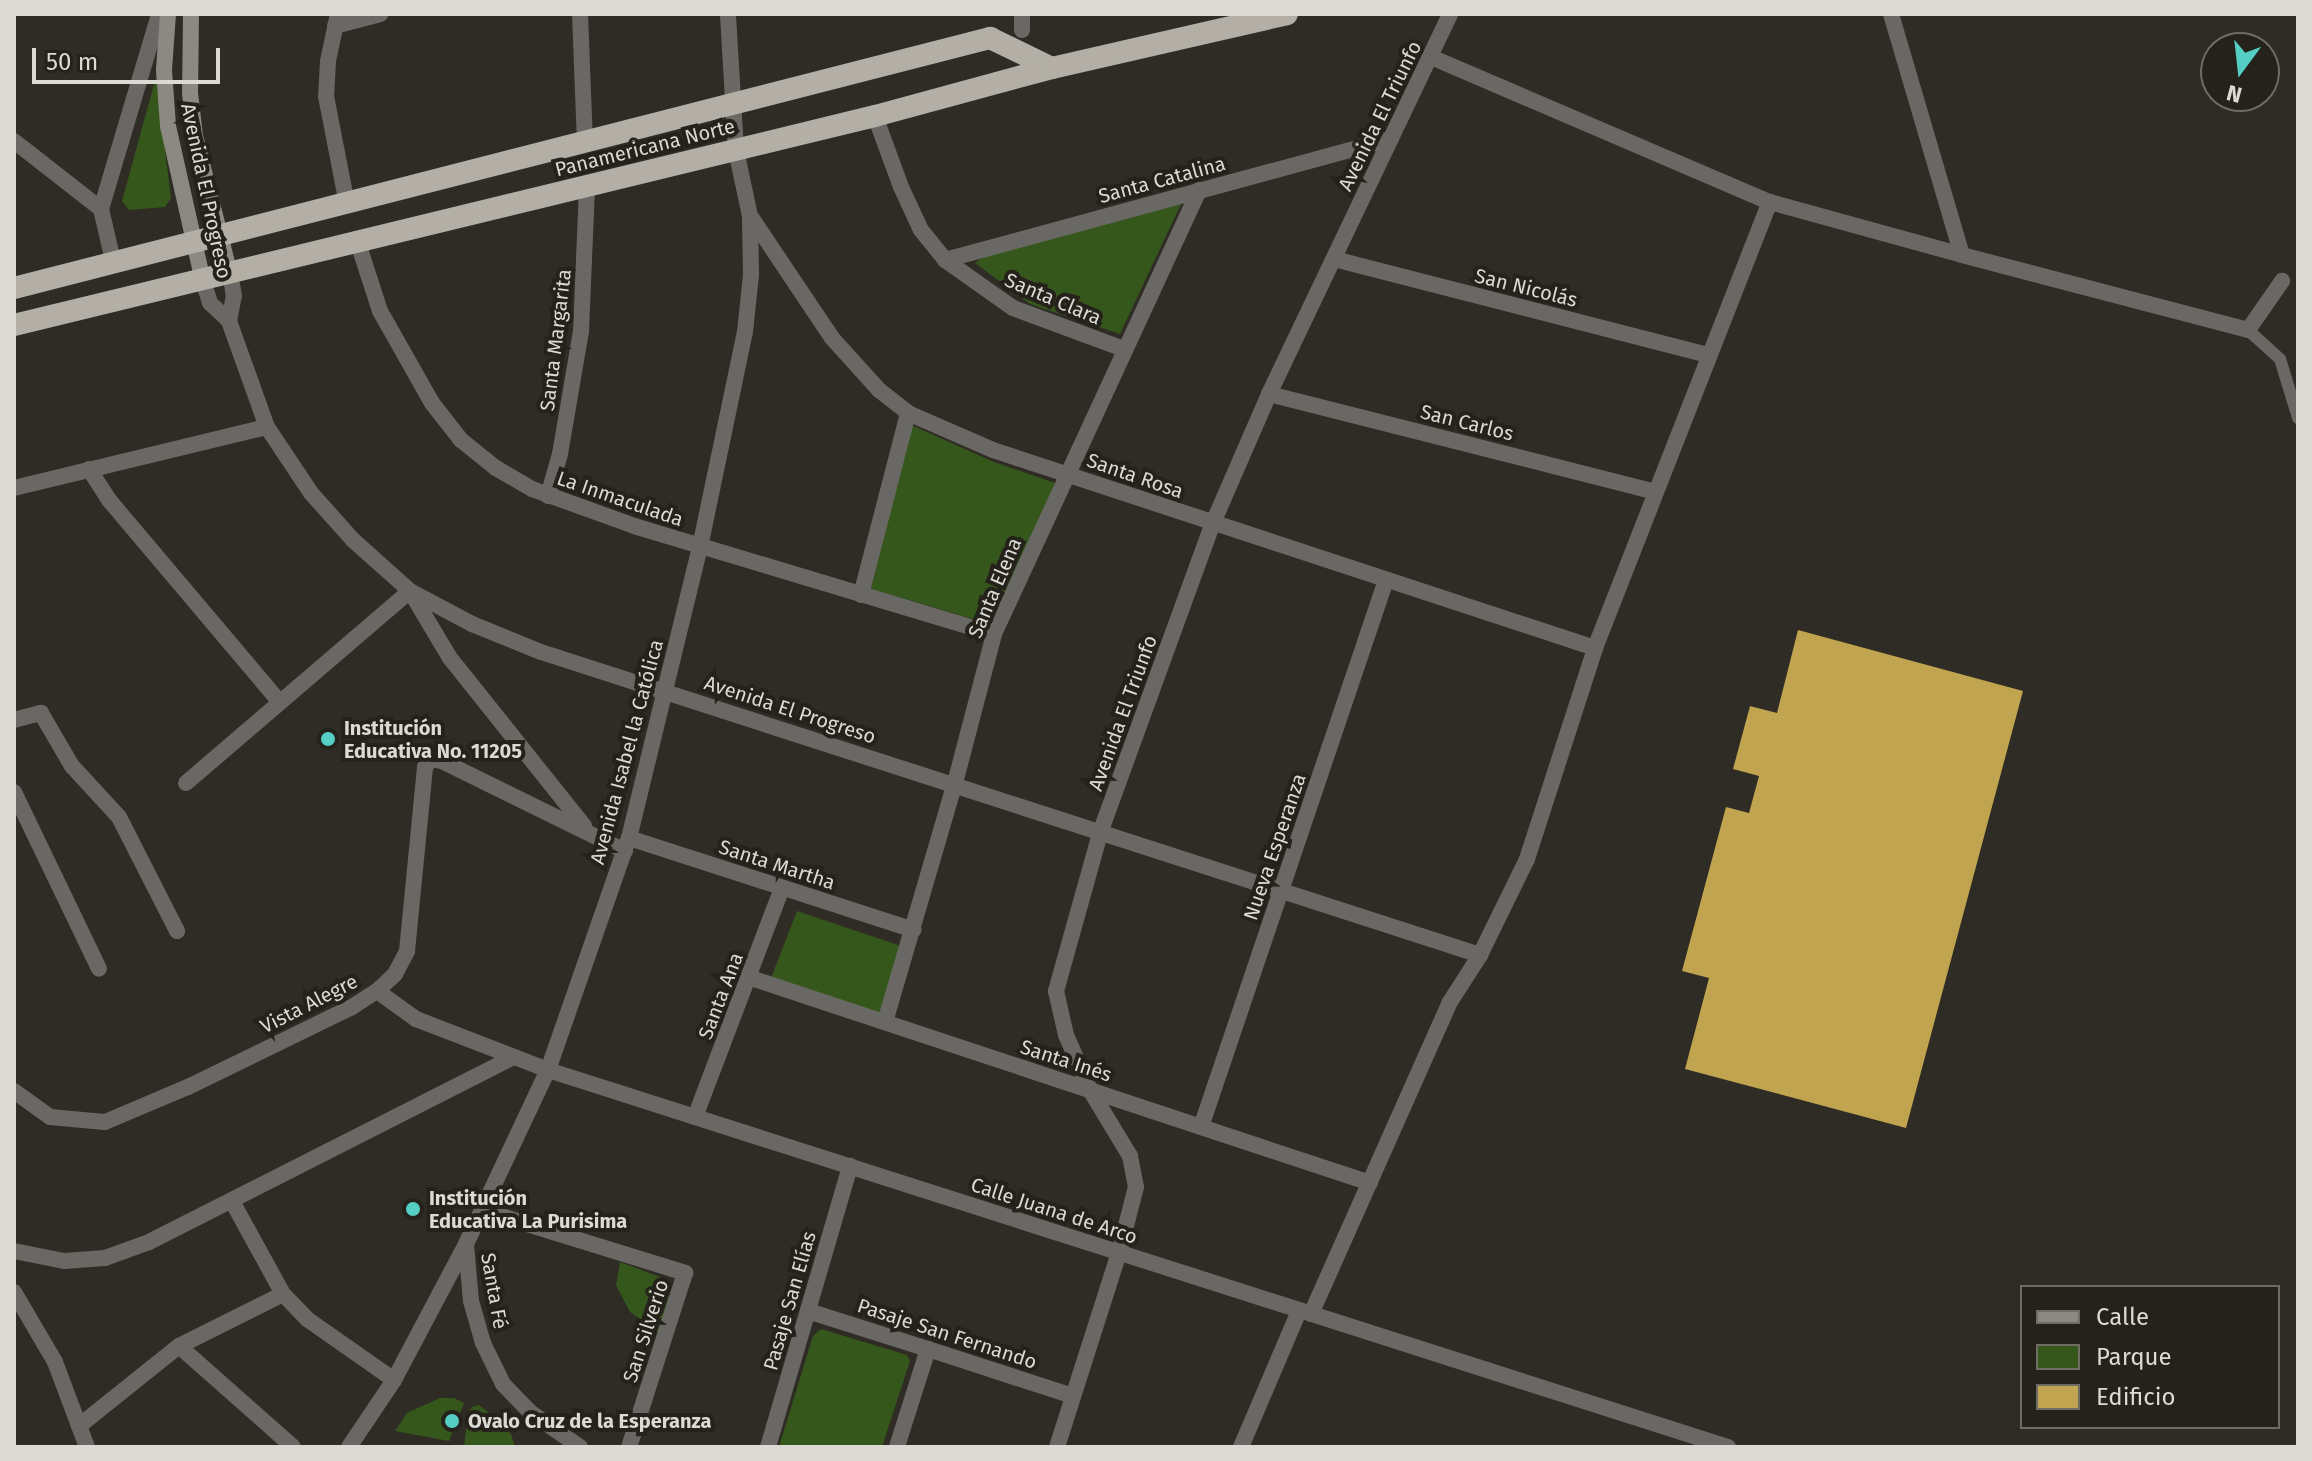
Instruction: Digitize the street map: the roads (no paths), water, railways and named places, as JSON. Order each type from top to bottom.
[{"type":"highway","name":"Panamericana Norte","points":[[14,325],[875,116],[1052,68],[1287,14]]},
{"type":"highway","name":"Panamericana Norte","points":[[14,288],[114,265],[990,38],[1052,68]]},
{"type":"main road","name":"Avenida El Progreso","points":[[168,14],[164,70],[168,126],[203,281]]},
{"type":"main road","name":"Avenida El Progreso","points":[[191,14],[189,50],[193,122],[230,274]]},
{"type":"street","points":[[114,265],[101,209],[159,14]]},
{"type":"street","points":[[347,204],[326,96],[336,20],[380,14]]},
{"type":"street","points":[[580,14],[585,143]]},
{"type":"street","name":"Avenida Isabel la Católica","points":[[349,1447],[394,1380],[466,1244],[548,1070],[627,844],[700,547],[745,332],[751,275],[750,216],[736,150],[731,105],[728,14]]},
{"type":"street","name":"Avenida El Triunfo","points":[[1057,1447],[1119,1253],[1136,1187],[1130,1156],[1090,1090],[1066,1035],[1056,991],[1100,833],[1213,523],[1269,394],[1450,14]]},
{"type":"street","points":[[1891,14],[1962,255]]},
{"type":"street","points":[[1431,57],[1770,202],[1962,255],[2248,330],[2282,281]]},
{"type":"street","name":"Santa Clara","points":[[875,116],[901,187],[921,230],[945,260],[1013,308],[1124,349]]},
{"type":"street","name":"Santa Catalina","points":[[945,260],[1391,139]]},
{"type":"street","points":[[14,141],[101,209]]},
{"type":"street","name":"Santa Margarita","points":[[548,496],[560,454],[581,331],[587,187]]},
{"type":"street","name":"Santa Elena","points":[[885,1022],[955,783],[994,634],[1199,190]]},
{"type":"street","points":[[1241,1447],[1370,1183],[1450,1002],[1480,955],[1527,859],[1595,648],[1770,202]]},
{"type":"street","name":"Santa Rosa","points":[[750,216],[832,338],[879,390],[908,413],[993,450],[1595,648]]},
{"type":"street","name":"La Inmaculada","points":[[358,243],[380,311],[432,403],[461,440],[496,468],[548,496],[700,547],[994,634]]},
{"type":"street","name":"San Nicolás","points":[[1334,259],[1709,355]]},
{"type":"street","name":"Avenida El Progreso","points":[[229,321],[234,296],[230,274]]},
{"type":"street","name":"Avenida El Progreso","points":[[203,281],[210,303],[229,321],[267,427],[311,493],[353,540],[410,591],[472,624],[541,652],[955,783],[1280,893],[1480,955]]},
{"type":"street","name":"San Carlos","points":[[1269,394],[1655,492]]},
{"type":"street","points":[[861,595],[908,413]]},
{"type":"street","points":[[14,488],[267,427]]},
{"type":"street","points":[[89,469],[109,500],[279,701]]},
{"type":"street","name":"Nueva Esperanza","points":[[1201,1127],[1386,580]]},
{"type":"street","points":[[186,783],[410,591],[450,658],[588,830]]},
{"type":"street","points":[[14,720],[41,713],[72,766],[119,817],[177,931]]},
{"type":"street","name":"Santa Martha","points":[[431,759],[442,761],[588,830],[627,844],[782,888],[913,930]]},
{"type":"street","name":"Vista Alegre","points":[[14,1091],[32,1107],[50,1117],[81,1122],[115,1119],[229,1067],[377,991],[395,974],[407,951],[425,767],[431,759]]},
{"type":"street","points":[[14,792],[99,969]]},
{"type":"street","name":"Santa Ana","points":[[695,1117],[751,978],[782,888]]},
{"type":"street","name":"Santa Inés","points":[[751,978],[1370,1183]]},
{"type":"street","name":"Calle Juana de Arco","points":[[377,991],[416,1019],[548,1070],[1728,1447]]},
{"type":"street","points":[[14,1251],[64,1261],[105,1258],[149,1242],[233,1203],[514,1057]]},
{"type":"street","name":"Pasaje San Elías","points":[[768,1447],[850,1166]]},
{"type":"street","points":[[233,1203],[283,1294],[307,1319],[394,1380]]},
{"type":"street","name":"San Silverio","points":[[482,1210],[685,1273],[629,1447]]},
{"type":"street","name":"Santa Fé","points":[[466,1244],[471,1301],[483,1343],[503,1384],[530,1412],[580,1447]]},
{"type":"street","points":[[14,1292],[55,1362],[87,1447]]},
{"type":"street","points":[[79,1426],[179,1346],[283,1294]]},
{"type":"street","name":"Pasaje San Fernando","points":[[808,1311],[1073,1396]]},
{"type":"street","points":[[179,1346],[293,1447]]},
{"type":"street","points":[[897,1447],[928,1349]]},
{"type":"lane","points":[[2248,330],[2280,359],[2298,418]]},
{"type":"place","name":"Institución Educativa No. 11205","points":[[328,739]]},
{"type":"place","name":"Institución Educativa La Purisima","points":[[413,1209]]},
{"type":"place","name":"Ovalo Cruz de la Esperanza","points":[[452,1421]]}]
